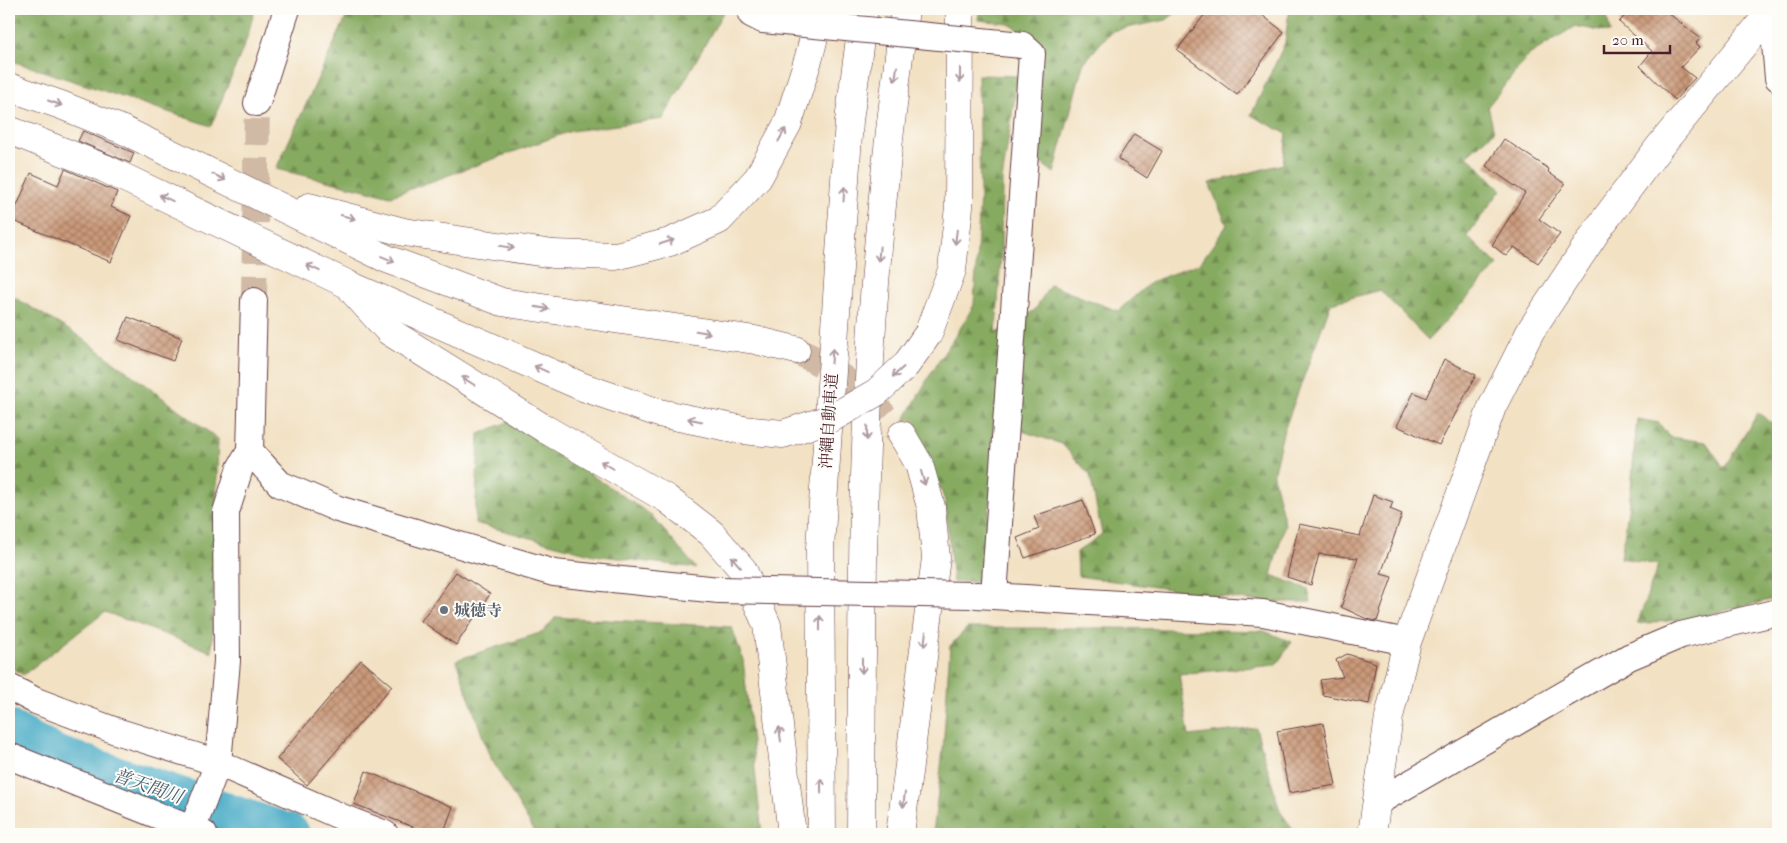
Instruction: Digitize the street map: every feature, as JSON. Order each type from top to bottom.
[{"type":"main road","points":[[250,192],[404,232],[553,254],[616,256],[670,242],[719,220],[758,178],[788,123],[809,57],[821,9]]},
{"type":"main road","name":"沖縄自動車道","points":[[822,834],[820,548],[849,121],[864,9]]},
{"type":"main road","points":[[861,834],[863,546],[870,359],[889,129],[905,9]]},
{"type":"main road","points":[[9,130],[104,168],[347,284],[583,387],[659,413],[743,430],[783,434],[832,418],[877,392],[906,365],[928,334],[952,270],[960,207],[960,9]]},
{"type":"main road","points":[[1372,834],[1389,717],[1407,642],[1492,408],[1531,330],[1604,221],[1660,146],[1772,10]]},
{"type":"main road","points":[[9,86],[123,130],[387,259],[502,302],[755,340],[796,350]]},
{"type":"main road","points":[[347,284],[390,332],[545,429],[667,499],[711,534],[743,570],[767,625],[792,834]]},
{"type":"main road","points":[[900,834],[936,558],[931,507],[919,464],[902,434]]},
{"type":"street","points":[[257,102],[287,9]]},
{"type":"street","points":[[1772,10],[1778,78]]},
{"type":"street","points":[[757,15],[1022,45],[1032,54],[982,595]]},
{"type":"street","points":[[9,756],[197,831],[218,764],[227,661],[226,512],[240,468],[250,451],[254,302]]},
{"type":"street","points":[[250,451],[280,484],[338,508],[554,573],[719,590],[982,595],[1264,613],[1407,642]]},
{"type":"street","points":[[1376,803],[1629,656],[1681,635],[1778,612]]},
{"type":"street","points":[[9,688],[36,702],[116,731],[218,764],[385,834]]},
{"type":"green space","points":[[9,9],[255,9],[246,41],[211,126],[9,60]]},
{"type":"green space","points":[[350,9],[725,9],[663,119],[571,131],[391,196],[276,169]]},
{"type":"green space","points":[[979,9],[1181,9],[1166,20],[1111,31],[1083,64],[1054,173],[1036,159],[1042,43],[1007,23],[978,20]]},
{"type":"green space","points":[[1291,9],[1610,9],[1606,11],[1610,33],[1575,26],[1529,55],[1488,106],[1494,132],[1467,155],[1501,190],[1467,236],[1498,265],[1428,340],[1380,290],[1331,303],[1283,433],[1273,475],[1285,524],[1271,575],[1308,589],[1311,602],[1261,602],[1078,576],[1077,552],[1102,534],[1090,475],[1062,444],[1022,431],[998,440],[980,582],[953,582],[945,501],[929,456],[904,421],[931,373],[974,305],[980,196],[978,75],[1018,76],[1002,180],[1001,254],[996,333],[1035,310],[1050,285],[1118,311],[1151,282],[1200,263],[1227,225],[1209,183],[1283,164],[1287,134],[1251,115],[1285,43]]},
{"type":"green space","points":[[9,294],[82,338],[218,439],[212,652],[105,612],[23,675],[9,666]]},
{"type":"green space","points":[[1758,413],[1778,427],[1778,598],[1689,619],[1637,624],[1658,565],[1621,558],[1631,489],[1637,419],[1659,423],[1669,437],[1706,442],[1724,468]]},
{"type":"green space","points":[[510,421],[650,514],[696,568],[594,555],[475,523],[479,434]]},
{"type":"green space","points":[[556,617],[732,627],[743,660],[762,834],[536,834],[489,755],[456,660],[543,632]]},
{"type":"green space","points":[[967,628],[1264,631],[1292,642],[1276,665],[1179,674],[1189,736],[1256,728],[1280,811],[1296,834],[933,834],[943,750],[950,646]]},
{"type":"building","points":[[1209,9],[1254,9],[1284,32],[1237,95],[1177,50]]},
{"type":"building","points":[[1632,9],[1663,9],[1700,38],[1696,43],[1700,47],[1681,67],[1695,78],[1675,100],[1640,66],[1652,51],[1619,22]]},
{"type":"building","points":[[83,131],[134,153],[130,163],[78,141]]},
{"type":"building","points":[[1134,134],[1162,151],[1147,178],[1118,159]]},
{"type":"building","points":[[1504,139],[1549,169],[1548,172],[1565,184],[1539,219],[1560,234],[1538,263],[1514,247],[1506,256],[1492,245],[1525,193],[1486,166]]},
{"type":"building","points":[[65,169],[117,192],[111,207],[131,216],[111,262],[11,220],[31,173],[58,185]]},
{"type":"building","points":[[128,317],[182,338],[173,361],[118,340]]},
{"type":"building","points":[[1444,359],[1476,375],[1439,445],[1397,426],[1414,392],[1426,398]]},
{"type":"building","points":[[1373,495],[1393,502],[1390,509],[1402,514],[1381,574],[1392,577],[1377,621],[1367,619],[1341,607],[1358,558],[1319,554],[1311,585],[1287,577],[1299,524],[1360,536]]},
{"type":"building","points":[[1083,500],[1095,534],[1025,558],[1017,538],[1039,529],[1034,516]]},
{"type":"building","points":[[456,572],[490,594],[456,645],[421,621]]},
{"type":"building","points":[[1347,654],[1376,663],[1369,704],[1323,695],[1320,680],[1343,677],[1336,660]]},
{"type":"building","points":[[361,660],[392,686],[307,785],[277,759]]},
{"type":"building","points":[[1323,723],[1336,785],[1289,793],[1277,731]]},
{"type":"building","points":[[366,771],[453,807],[443,834],[431,834],[354,804]]},
{"type":"waterway","name":"普天間川","points":[[9,730],[55,755],[290,834]]},
{"type":"tunnel","points":[[254,301],[257,103]]},
{"type":"tunnel","points":[[796,350],[826,366],[864,395],[902,435]]},
{"type":"place","name":"城徳寺","points":[[444,610]]}]
